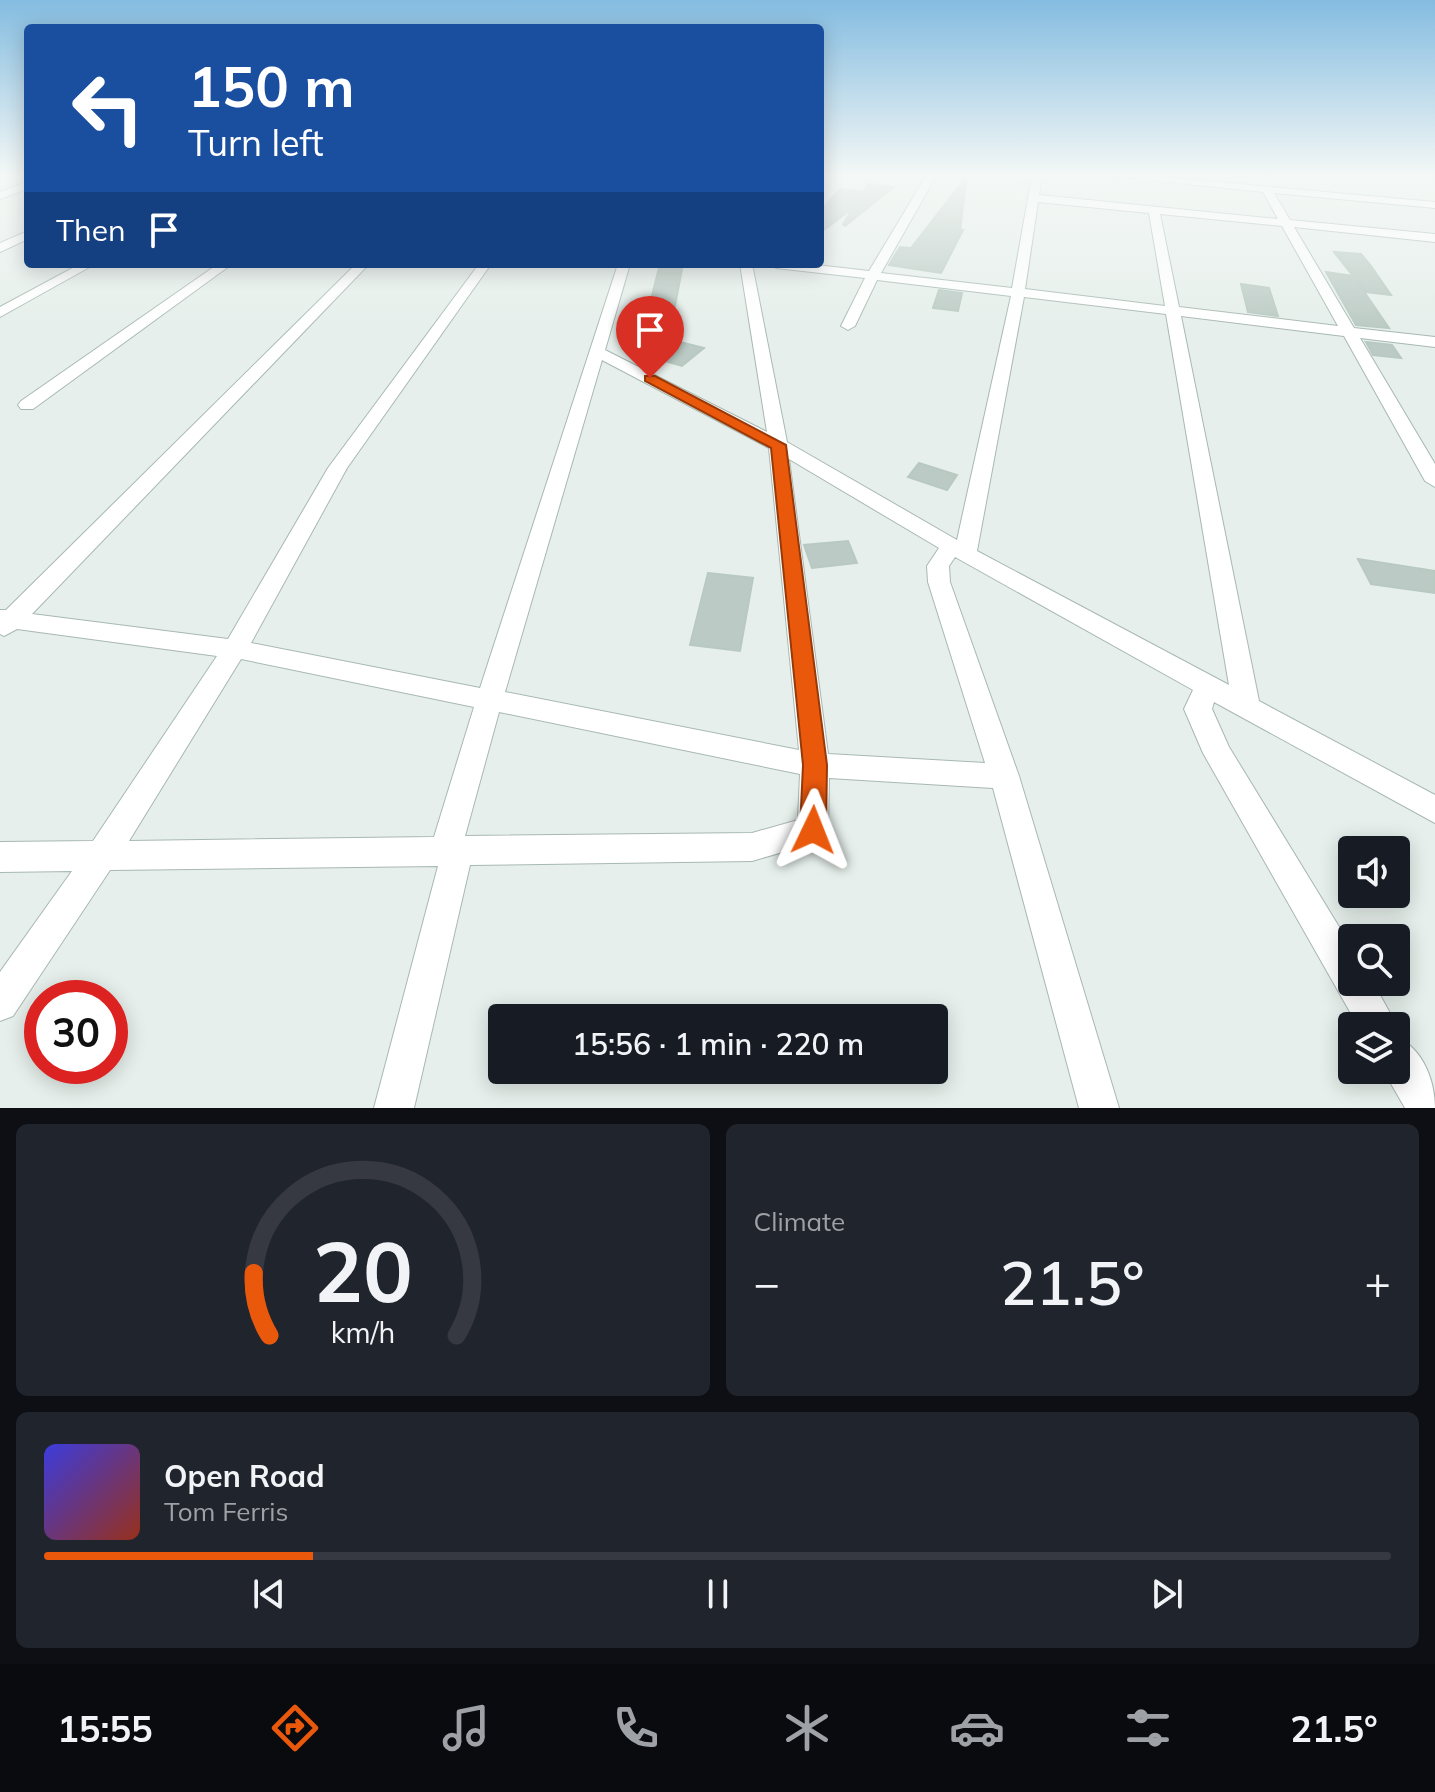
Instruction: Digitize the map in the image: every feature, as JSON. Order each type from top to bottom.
[{"type":"street","points":[[848,326],[901,228]]},
{"type":"street","points":[[1028,228],[1018,293],[958,550],[938,566],[939,582],[1004,776],[1099,1108]]},
{"type":"street","points":[[1158,228],[1247,710]]},
{"type":"street","points":[[1286,228],[1435,481]]},
{"type":"street","points":[[1332,228],[1435,238]]},
{"type":"street","points":[[1418,236],[1435,255]]},
{"type":"street","points":[[0,248],[24,237]]},
{"type":"street","points":[[0,313],[82,268]]},
{"type":"street","points":[[27,405],[220,268]]},
{"type":"street","points":[[4,623],[359,268]]},
{"type":"street","points":[[0,1003],[101,857],[235,649],[338,468],[482,268]]},
{"type":"street","points":[[394,1108],[489,700],[623,268]]},
{"type":"street","points":[[0,857],[752,847],[813,830],[815,765],[778,445],[747,268]]},
{"type":"street","points":[[811,268],[1435,342]]},
{"type":"street","points":[[598,352],[778,445],[958,550],[1435,810]]},
{"type":"street","points":[[4,623],[235,649],[815,765],[1004,776]]},
{"type":"street","points":[[1207,688],[1198,709],[1217,753],[1338,958]]},
{"type":"street","points":[[1410,1079],[1427,1108]]},
{"type":"building","points":[[927,228],[963,230],[941,273],[889,265],[900,247],[911,248]]},
{"type":"building","points":[[1334,252],[1361,254],[1371,266],[1391,295],[1366,292],[1356,280],[1389,328],[1356,325],[1326,272],[1353,276]]},
{"type":"building","points":[[659,268],[682,268],[674,311],[648,311]]},
{"type":"building","points":[[1241,284],[1269,288],[1278,316],[1248,312]]},
{"type":"building","points":[[939,290],[962,293],[958,311],[933,308]]},
{"type":"building","points":[[680,342],[704,348],[682,366],[658,359]]},
{"type":"building","points":[[1366,342],[1392,345],[1401,358],[1373,355]]},
{"type":"building","points":[[919,463],[957,475],[947,490],[908,477]]},
{"type":"building","points":[[848,541],[857,563],[812,568],[804,545]]},
{"type":"building","points":[[1358,559],[1435,571],[1435,593],[1371,584]]},
{"type":"building","points":[[708,573],[753,578],[740,651],[690,645]]},
{"type":"route","points":[[650,378],[778,445],[815,765],[813,830]]}]
